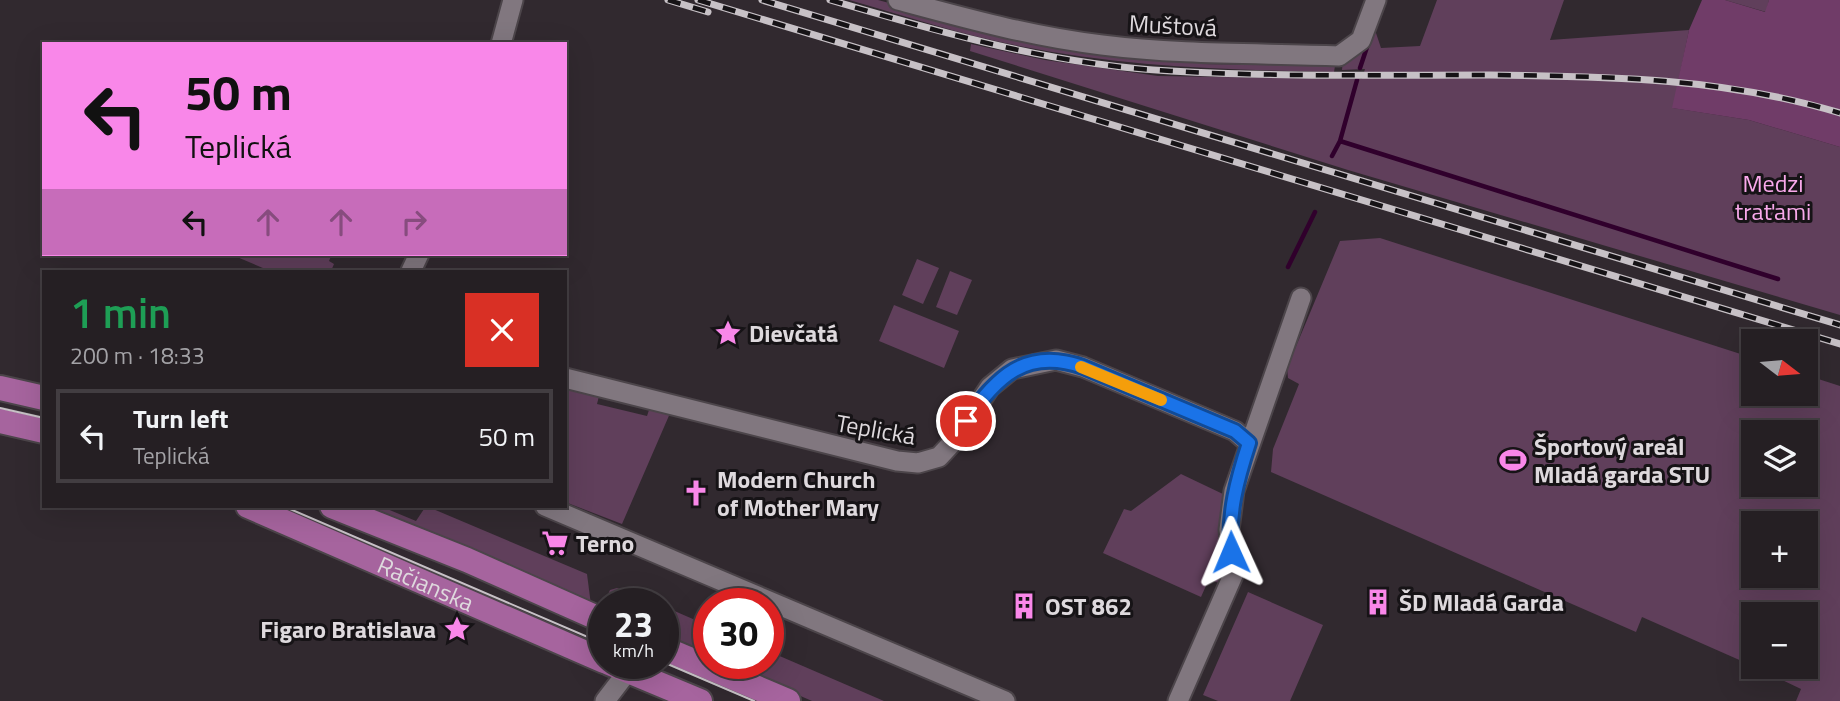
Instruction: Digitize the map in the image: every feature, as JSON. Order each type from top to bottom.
[{"type":"main road","points":[[0,388],[42,398]]},
{"type":"main road","points":[[0,421],[42,431]]},
{"type":"main road","name":"Račianska","points":[[252,508],[588,654]]},
{"type":"main road","name":"Račianska","points":[[337,508],[467,560],[588,614]]},
{"type":"main road","points":[[679,655],[788,701]]},
{"type":"main road","points":[[648,679],[700,701]]},
{"type":"street","points":[[502,42],[513,0]]},
{"type":"street","name":"Muštová","points":[[898,0],[928,4],[1002,27],[1101,45],[1156,51],[1339,56],[1361,40],[1376,0]]},
{"type":"street","points":[[1178,701],[1234,573],[1229,530],[1234,491],[1301,298]]},
{"type":"street","name":"Teplická","points":[[567,379],[844,450],[918,463],[939,457],[952,443],[990,387],[1012,369],[1062,360],[1235,431],[1249,443]]},
{"type":"street","points":[[550,508],[1005,701]]},
{"type":"street","points":[[605,701],[614,679]]},
{"type":"green space","points":[[849,0],[878,0],[911,9],[1200,56],[1200,64],[1335,66],[1334,72],[1255,70],[1097,59],[998,42]]},
{"type":"green space","name":"Medzi traťami","points":[[1437,0],[1564,0],[1550,40],[1689,30],[1673,108],[1749,120],[1840,147],[1840,315],[1348,170],[970,51],[971,44],[1045,60],[1158,76],[1362,79],[1365,69],[1342,70],[1343,59],[1366,35],[1376,33],[1381,48],[1420,46]]},
{"type":"green space","points":[[1725,0],[1769,0],[1766,12]]},
{"type":"green space","name":"Športový areál Mladá garda STU","points":[[1380,238],[1741,354],[1741,406],[1818,406],[1818,379],[1840,386],[1840,701],[1796,701],[1801,689],[1780,679],[1818,679],[1818,602],[1741,602],[1741,661],[1642,617],[1636,632],[1271,472],[1273,449],[1299,384],[1288,378],[1287,368],[1340,241]]},
{"type":"green space","points":[[235,256],[331,256],[329,261],[334,264],[331,270],[268,270]]},
{"type":"green space","points":[[917,259],[939,268],[923,304],[902,295]]},
{"type":"green space","points":[[950,271],[972,280],[957,315],[936,307]]},
{"type":"green space","points":[[894,305],[959,331],[944,368],[879,341]]},
{"type":"green space","points":[[567,387],[600,392],[597,404],[647,416],[651,404],[671,411],[622,524],[567,503]]},
{"type":"green space","points":[[1181,474],[1225,495],[1227,565],[1221,584],[1209,579],[1201,597],[1103,553],[1124,509],[1131,511]]},
{"type":"green space","points":[[358,508],[385,508],[416,521],[425,508],[431,508],[587,574],[588,604]]},
{"type":"green space","points":[[1248,592],[1323,625],[1290,701],[1218,701],[1203,695]]},
{"type":"green space","points":[[679,613],[693,619],[693,649],[679,643]]},
{"type":"green space","points":[[784,658],[884,701],[812,701],[762,679],[784,679]]},
{"type":"shaded area","points":[[1702,0],[1725,0],[1765,12],[1769,0],[1840,0],[1840,147],[1749,120],[1672,108],[1689,30]]},
{"type":"waterway","points":[[1360,68],[1368,44]]},
{"type":"waterway","points":[[1340,141],[1357,80]]},
{"type":"waterway","points":[[1332,156],[1340,141],[1778,279]]},
{"type":"waterway","points":[[1288,267],[1315,212]]},
{"type":"tram line","points":[[0,408],[42,418]]},
{"type":"tram line","points":[[288,508],[588,637]]},
{"type":"tram line","points":[[679,669],[754,701]]},
{"type":"railway","points":[[668,0],[708,12]]},
{"type":"railway","points":[[698,0],[1840,344]]},
{"type":"railway","points":[[762,0],[1840,325]]},
{"type":"railway","points":[[830,0],[999,46],[1127,68],[1250,74],[1622,78],[1753,92],[1840,113]]},
{"type":"slow traffic","points":[[1081,367],[1161,400]]},
{"type":"place","name":"Dievčatá","points":[[728,333]]},
{"type":"place","name":"Športový areál Mladá garda STU","points":[[1513,460]]},
{"type":"place","name":"Modern Church of Mother Mary","points":[[696,493]]},
{"type":"place","name":"Terno","points":[[555,543]]},
{"type":"place","name":"ŠD Mladá Garda","points":[[1378,602]]},
{"type":"place","name":"OST 862","points":[[1024,606]]},
{"type":"place","name":"Figaro Bratislava","points":[[457,629]]},
{"type":"route","points":[[966,421],[990,387],[1012,369],[1062,360],[1235,431],[1249,443],[1234,491],[1229,530],[1231,552]]}]
